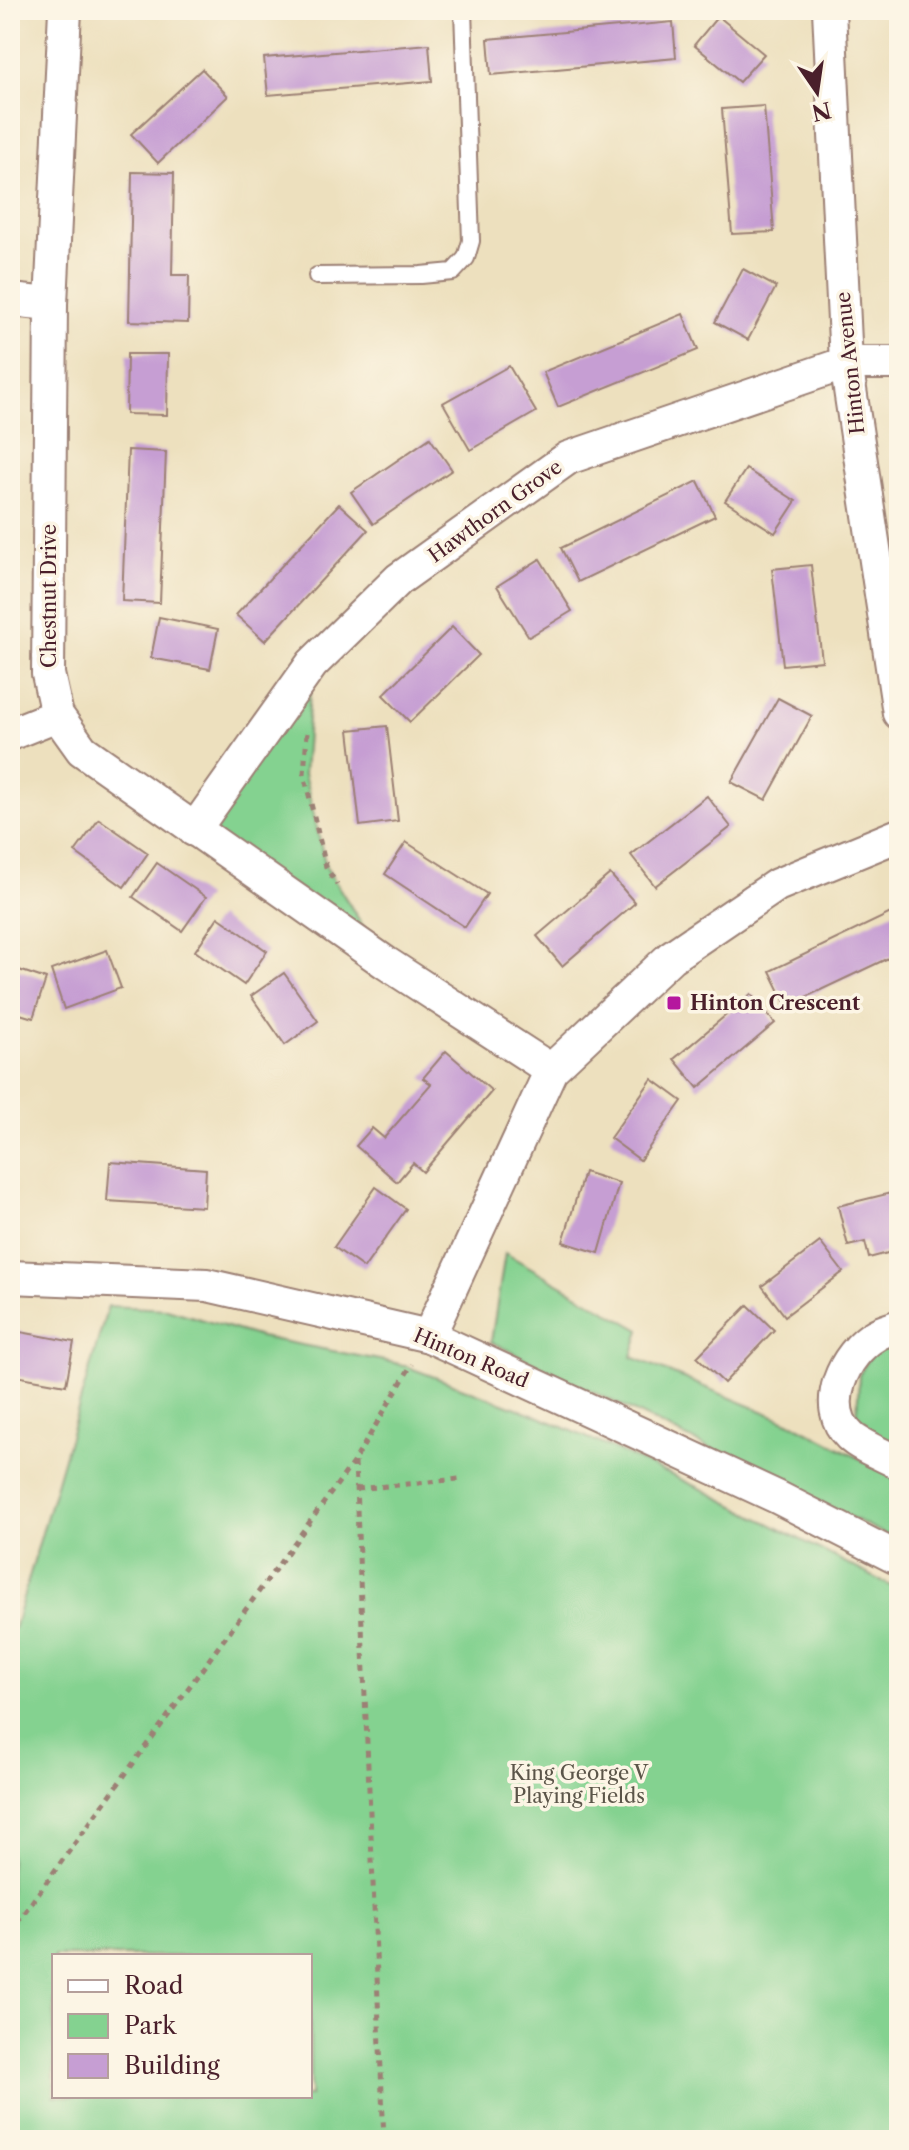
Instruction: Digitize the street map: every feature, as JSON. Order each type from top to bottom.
[{"type":"street","name":"Chestnut Drive","points":[[65,10],[51,304],[48,674],[57,715],[82,750],[386,963],[551,1070]]},
{"type":"street","name":"Hinton Avenue","points":[[829,10],[846,363],[899,713]]},
{"type":"street","points":[[10,300],[51,304]]},
{"type":"street","name":"Hawthorn Grove","points":[[194,830],[312,664],[399,579],[568,458],[846,363],[899,363]]},
{"type":"street","points":[[10,734],[57,715]]},
{"type":"street","points":[[429,1336],[551,1070],[671,957],[777,885],[899,835]]},
{"type":"street","name":"Hinton Road","points":[[10,1277],[207,1285],[429,1336],[777,1497],[899,1559]]},
{"type":"street","points":[[899,1326],[874,1335],[851,1359],[836,1387],[837,1413],[849,1436],[899,1463]]},
{"type":"lane","points":[[317,276],[453,272],[466,258],[471,241],[463,10]]},
{"type":"path","points":[[307,727],[304,774],[326,867],[341,891]]},
{"type":"path","points":[[10,1932],[355,1460],[429,1336]]},
{"type":"path","points":[[355,1460],[384,2140]]},
{"type":"path","points":[[357,1489],[459,1479]]},
{"type":"green space","points":[[312,664],[304,774],[326,867],[386,963],[195,830]]},
{"type":"green space","points":[[505,1253],[640,1330],[632,1357],[796,1425],[899,1479],[899,1541],[491,1342]]},
{"type":"green space","name":"King George V Playing Fields","points":[[108,1306],[167,1309],[260,1337],[400,1364],[535,1415],[616,1450],[702,1489],[899,1590],[899,2140],[10,2140],[10,1630],[14,1629]]},
{"type":"green space","points":[[899,1338],[899,1454],[880,1443],[857,1420],[859,1375],[874,1349]]},
{"type":"building","points":[[718,16],[764,54],[739,82],[694,45]]},
{"type":"building","points":[[673,22],[676,58],[491,75],[488,39]]},
{"type":"building","points":[[429,44],[432,81],[268,95],[264,58]]},
{"type":"building","points":[[202,69],[228,96],[158,163],[131,134]]},
{"type":"building","points":[[764,106],[774,232],[732,234],[722,109]]},
{"type":"building","points":[[132,172],[174,173],[172,275],[189,275],[188,323],[129,321]]},
{"type":"building","points":[[743,269],[776,287],[748,340],[715,322]]},
{"type":"building","points":[[683,314],[698,350],[558,407],[543,372]]},
{"type":"building","points":[[127,354],[168,354],[167,415],[126,414]]},
{"type":"building","points":[[509,366],[536,412],[470,450],[443,403]]},
{"type":"building","points":[[430,438],[452,470],[373,524],[351,492]]},
{"type":"building","points":[[128,450],[166,452],[160,603],[122,601]]},
{"type":"building","points":[[746,469],[796,501],[775,533],[725,501]]},
{"type":"building","points":[[698,481],[715,516],[578,582],[561,548]]},
{"type":"building","points":[[339,504],[368,530],[265,641],[236,615]]},
{"type":"building","points":[[540,559],[572,611],[529,637],[497,586]]},
{"type":"building","points":[[811,565],[822,661],[783,665],[772,569]]},
{"type":"building","points":[[159,617],[218,629],[210,669],[151,658]]},
{"type":"building","points":[[452,627],[479,655],[410,722],[383,695]]},
{"type":"building","points":[[778,698],[812,716],[766,800],[731,782]]},
{"type":"building","points":[[387,726],[398,821],[360,826],[349,730]]},
{"type":"building","points":[[707,796],[731,827],[655,886],[631,855]]},
{"type":"building","points":[[99,819],[148,853],[124,887],[75,852]]},
{"type":"building","points":[[406,842],[487,894],[465,927],[385,874]]},
{"type":"building","points":[[157,863],[206,897],[182,931],[133,897]]},
{"type":"building","points":[[610,874],[635,903],[562,966],[537,936]]},
{"type":"building","points":[[899,909],[899,953],[787,1006],[770,971]]},
{"type":"building","points":[[218,917],[267,951],[244,985],[195,951]]},
{"type":"building","points":[[107,950],[121,988],[64,1009],[51,970]]},
{"type":"building","points":[[10,967],[46,979],[33,1018],[10,1011]]},
{"type":"building","points":[[284,973],[318,1021],[285,1045],[251,996]]},
{"type":"building","points":[[751,994],[775,1023],[698,1088],[674,1059]]},
{"type":"building","points":[[446,1051],[492,1091],[423,1172],[413,1163],[397,1182],[356,1146],[372,1128],[384,1138],[431,1084],[423,1078]]},
{"type":"building","points":[[652,1079],[682,1101],[640,1160],[610,1138]]},
{"type":"building","points":[[110,1162],[206,1169],[204,1207],[107,1201]]},
{"type":"building","points":[[584,1172],[619,1183],[599,1253],[563,1242]]},
{"type":"building","points":[[376,1187],[406,1209],[364,1268],[334,1247]]},
{"type":"building","points":[[899,1191],[899,1250],[869,1258],[865,1242],[848,1246],[838,1206]]},
{"type":"building","points":[[820,1242],[843,1272],[785,1316],[762,1286]]},
{"type":"building","points":[[748,1305],[774,1330],[724,1383],[697,1357]]},
{"type":"building","points":[[10,1330],[74,1342],[66,1385],[10,1375]]},
{"type":"place","name":"Hinton Crescent","points":[[674,1003]]}]
